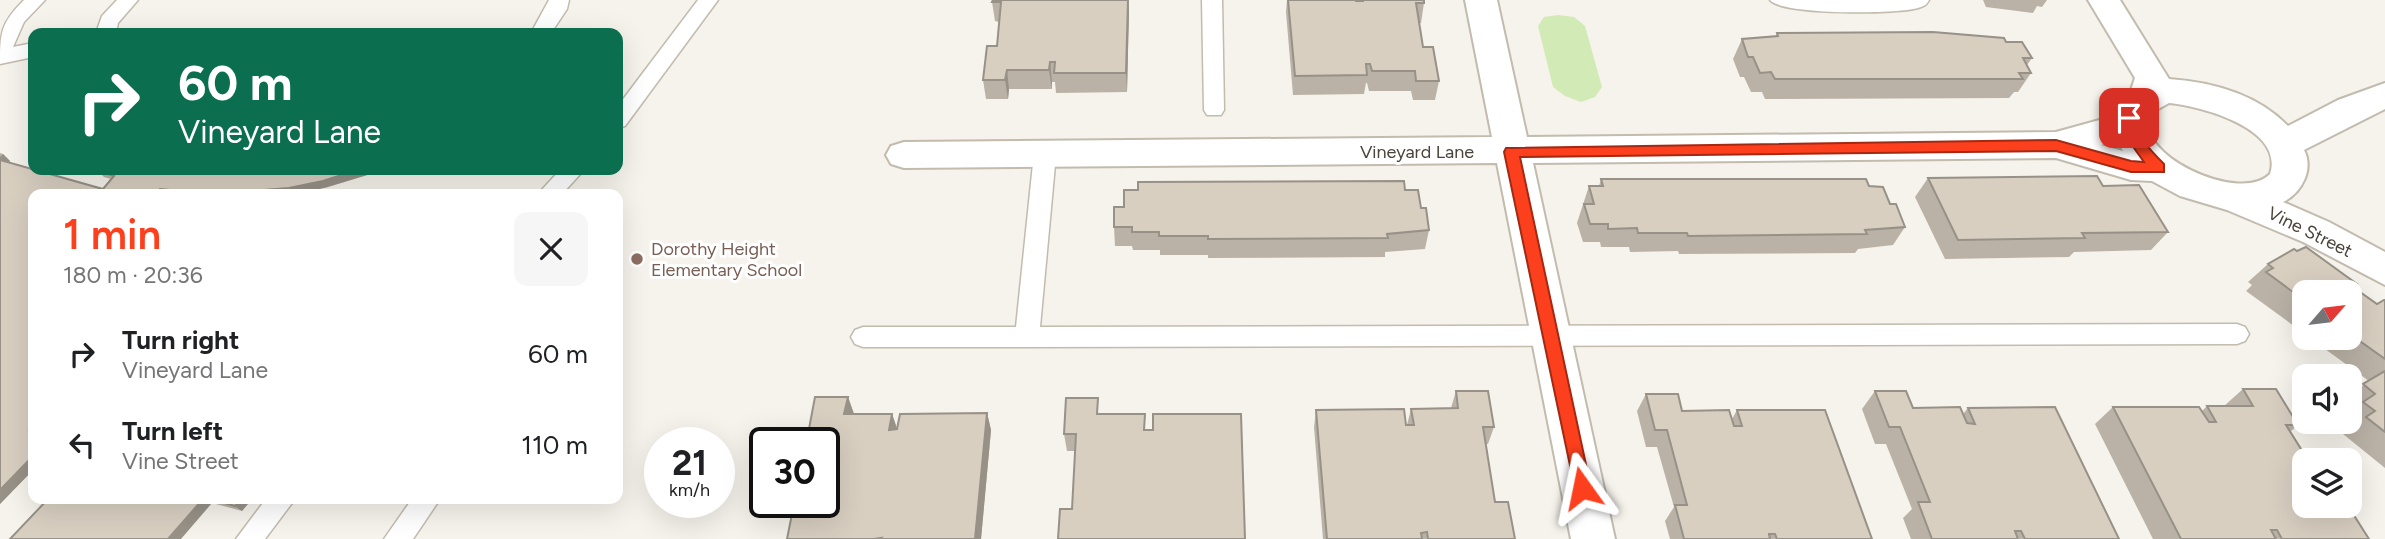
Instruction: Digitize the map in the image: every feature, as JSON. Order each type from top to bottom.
[{"type":"street","points":[[1481,0],[1593,539]]},
{"type":"street","name":"Vine Street","points":[[2104,0],[2138,51],[2151,78],[2131,134],[2142,151],[2159,168],[2191,186],[2236,198],[2316,232],[2384,269]]},
{"type":"street","name":"Vine Street","points":[[2138,51],[2189,92]]},
{"type":"street","name":"Vine Street","points":[[2138,110],[2168,91],[2189,92],[2220,99],[2246,111],[2268,127],[2286,162],[2384,269]]},
{"type":"street","points":[[2246,111],[2374,103]]},
{"type":"street","points":[[2286,162],[2374,103]]},
{"type":"street","name":"Vineyard Lane","points":[[2056,145],[2138,110]]},
{"type":"street","name":"Vineyard Lane","points":[[904,155],[1511,152],[2056,145],[2131,167],[2159,168]]},
{"type":"street","name":"Vine Street","points":[[2236,198],[2259,197],[2278,191],[2286,162]]},
{"type":"lane","points":[[0,55],[16,19],[35,0]]},
{"type":"lane","points":[[107,28],[109,21],[128,0]]},
{"type":"lane","points":[[544,28],[557,9],[559,0]]},
{"type":"lane","points":[[623,114],[708,0]]},
{"type":"lane","points":[[1212,0],[1214,110]]},
{"type":"lane","points":[[1780,0],[1821,6],[1913,4],[1919,0]]},
{"type":"lane","points":[[0,55],[28,51]]},
{"type":"lane","points":[[1027,337],[1045,154]]},
{"type":"lane","points":[[555,189],[568,175]]},
{"type":"lane","points":[[863,337],[2237,334]]},
{"type":"lane","points":[[249,539],[278,504]]},
{"type":"lane","points":[[397,539],[423,504]]},
{"type":"green space","points":[[1544,17],[1574,17],[1585,26],[1602,87],[1595,97],[1581,102],[1565,96],[1553,87],[1538,26]]},
{"type":"building","points":[[1128,0],[1126,73],[1054,73],[1055,62],[1050,62],[1049,70],[1007,70],[1005,80],[983,80],[987,46],[997,46],[1001,2],[992,2]]},
{"type":"building","points":[[1288,0],[1424,0],[1424,3],[1416,3],[1423,47],[1433,47],[1439,81],[1416,81],[1415,71],[1372,71],[1370,64],[1366,64],[1367,75],[1295,76]]},
{"type":"building","points":[[1933,32],[2022,42],[2032,58],[2023,58],[2031,73],[2019,73],[2023,79],[1775,79],[1771,72],[1760,73],[1753,57],[1748,57],[1742,39],[1778,36],[1777,33]]},
{"type":"building","points":[[0,160],[28,168],[28,175],[53,175],[103,189],[28,189],[28,461],[0,490]]},
{"type":"building","points":[[111,175],[342,175],[289,188],[103,189],[114,176]]},
{"type":"building","points":[[2097,176],[2103,186],[2139,185],[2168,232],[2082,233],[2085,238],[1958,240],[1928,178]]},
{"type":"building","points":[[1601,179],[1866,179],[1869,186],[1883,187],[1890,204],[1896,204],[1905,227],[1865,230],[1867,234],[1688,236],[1687,233],[1638,233],[1637,228],[1608,229],[1608,224],[1590,224],[1584,204],[1594,204],[1589,186],[1603,186]]},
{"type":"building","points":[[1404,181],[1405,190],[1418,190],[1421,208],[1426,208],[1429,230],[1387,234],[1388,238],[1208,239],[1208,236],[1159,236],[1159,232],[1132,232],[1132,227],[1114,227],[1114,207],[1124,207],[1124,190],[1138,190],[1138,182]]},
{"type":"building","points":[[2306,247],[2351,280],[2292,280],[2292,291],[2266,272],[2273,268],[2268,264],[2294,249],[2297,251]]},
{"type":"building","points":[[2362,293],[2377,304],[2385,300],[2385,359],[2362,343]]},
{"type":"building","points":[[2385,371],[2385,432],[2366,417],[2375,411],[2363,402],[2375,394],[2363,384]]},
{"type":"building","points":[[2243,389],[2276,389],[2292,415],[2292,425],[2286,425],[2300,448],[2292,448],[2292,518],[2356,518],[2369,539],[2282,539],[2277,530],[2271,530],[2276,539],[2181,539],[2113,407],[2199,407],[2209,422],[2216,422],[2207,406],[2253,406]]},
{"type":"building","points":[[1456,391],[1488,391],[1494,427],[1483,427],[1495,502],[1508,502],[1515,539],[1428,539],[1427,532],[1421,533],[1422,539],[1327,539],[1316,410],[1404,409],[1406,425],[1414,425],[1411,409],[1458,408]]},
{"type":"building","points":[[1875,391],[1906,391],[1913,408],[1960,407],[1967,423],[1975,424],[1968,408],[2055,407],[2119,539],[2025,539],[2021,531],[2015,531],[2018,539],[1932,539],[1918,502],[1930,502],[1900,427],[1889,427]]},
{"type":"building","points":[[1646,394],[1678,394],[1682,411],[1729,410],[1734,426],[1742,426],[1737,410],[1825,410],[1872,539],[1777,539],[1775,534],[1769,534],[1770,539],[1684,539],[1675,505],[1687,505],[1667,430],[1655,430]]},
{"type":"building","points":[[815,397],[848,397],[844,414],[892,414],[889,430],[897,429],[900,414],[987,413],[975,539],[787,539],[791,518],[840,518],[840,427],[809,427]]},
{"type":"building","points":[[1066,398],[1098,398],[1097,414],[1145,414],[1144,430],[1153,430],[1153,414],[1241,414],[1245,539],[1058,539],[1060,509],[1072,509],[1076,434],[1064,434]]},
{"type":"building","points":[[43,504],[199,504],[168,539],[10,539]]},
{"type":"place","name":"Dorothy Height Elementary School","points":[[637,259]]},
{"type":"route","points":[[1582,488],[1511,152],[2056,145],[2131,167],[2159,168],[2142,151],[2131,134],[2129,118]]}]
